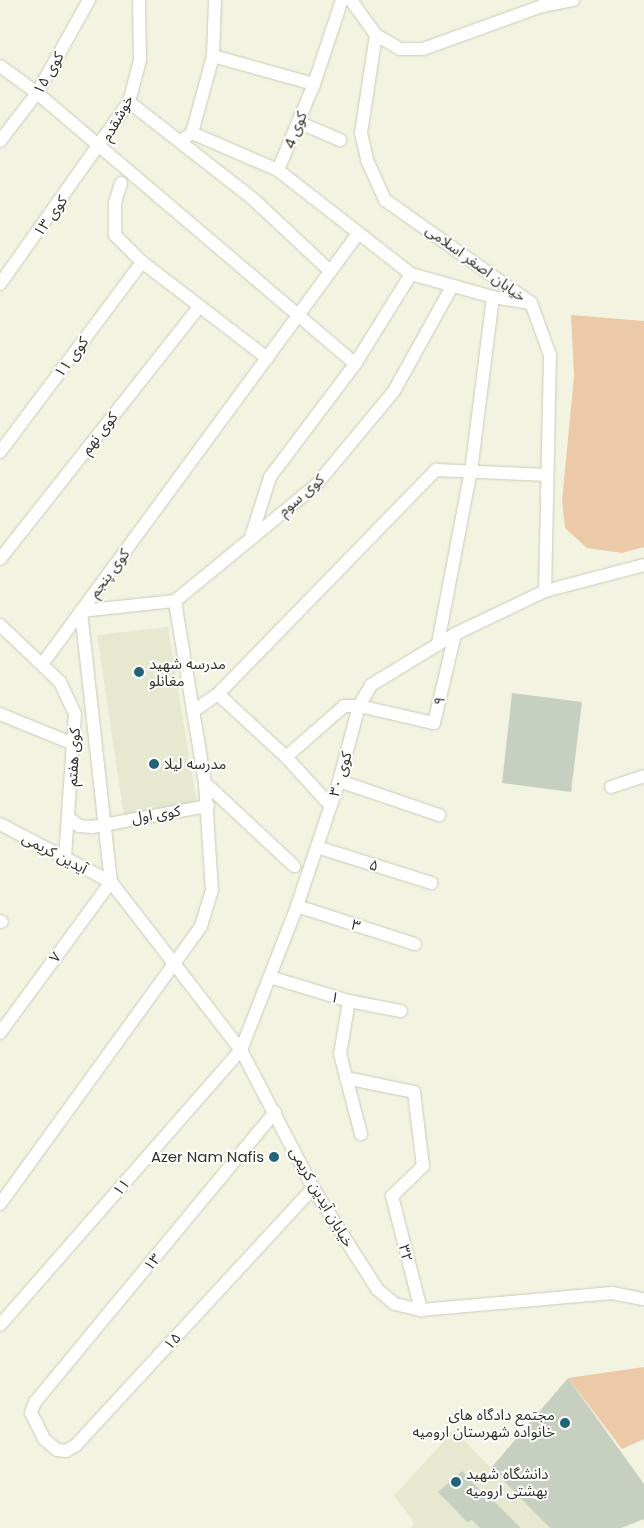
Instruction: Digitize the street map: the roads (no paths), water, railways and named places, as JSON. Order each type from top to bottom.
[{"type":"street","name":"کوی ۱۵","points":[[0,141],[37,93],[89,0]]},
{"type":"street","name":"خوشقدم","points":[[100,147],[129,102],[140,60],[139,0]]},
{"type":"street","points":[[181,141],[192,133],[213,56],[215,0]]},
{"type":"street","name":"کوی 4","points":[[278,170],[314,84],[342,0]]},
{"type":"street","points":[[351,0],[376,35],[400,49],[423,49],[542,6],[573,0]]},
{"type":"street","name":"خیابان اصغر اسلامی","points":[[376,35],[361,133],[367,160],[385,200],[531,303],[550,355],[545,591]]},
{"type":"street","points":[[213,56],[314,84]]},
{"type":"street","points":[[0,66],[37,93],[355,364]]},
{"type":"street","points":[[129,102],[252,198],[330,271]]},
{"type":"street","points":[[298,122],[340,140]]},
{"type":"street","points":[[192,133],[278,170],[357,235],[411,274],[451,288],[531,303]]},
{"type":"street","name":"کوی ۱۳","points":[[0,284],[100,147]]},
{"type":"street","points":[[122,183],[116,203],[115,235],[142,262],[268,358]]},
{"type":"street","name":"کوی پنجم","points":[[111,882],[81,611],[357,235]]},
{"type":"street","name":"کوی ۱۱","points":[[0,452],[142,262]]},
{"type":"street","points":[[251,537],[270,477],[355,364],[411,274]]},
{"type":"street","name":"کوی سوم","points":[[176,600],[316,485],[394,391],[451,288]]},
{"type":"street","points":[[438,644],[471,470],[493,297]]},
{"type":"street","name":"کوی نهم","points":[[0,559],[199,307]]},
{"type":"street","points":[[195,710],[218,694],[436,470],[471,470],[548,476]]},
{"type":"street","points":[[545,591],[644,566]]},
{"type":"street","name":"کوی ۳۰","points":[[241,1050],[297,906],[339,781],[359,706],[371,686],[455,634],[545,591]]},
{"type":"street","points":[[0,1204],[201,926],[212,892],[208,806],[195,710],[176,600],[81,611],[43,662]]},
{"type":"street","name":"کوی هفتم","points":[[0,625],[43,662],[69,696],[75,714],[76,745],[64,858]]},
{"type":"street","name":"۹","points":[[359,706],[434,723],[455,634]]},
{"type":"street","points":[[57,644],[74,639],[85,649]]},
{"type":"street","points":[[218,694],[286,757],[330,805]]},
{"type":"street","points":[[286,757],[344,706],[359,706]]},
{"type":"street","points":[[0,714],[76,745]]},
{"type":"street","points":[[611,787],[644,776]]},
{"type":"street","points":[[339,781],[439,816]]},
{"type":"street","points":[[205,783],[294,866]]},
{"type":"street","name":"کوی اول","points":[[69,818],[86,828],[103,822],[208,806]]},
{"type":"street","name":"آیدین کریمی","points":[[0,824],[111,882]]},
{"type":"street","name":"۵","points":[[317,847],[431,883]]},
{"type":"street","name":"خیابان آیدین کریمی","points":[[111,882],[172,966],[241,1050],[313,1188],[377,1289],[395,1304],[420,1310],[612,1293],[644,1299]]},
{"type":"street","name":"۷","points":[[0,1033],[111,882]]},
{"type":"street","name":"۳","points":[[297,906],[415,944]]},
{"type":"street","name":"۱","points":[[270,977],[348,1002],[401,1011]]},
{"type":"street","points":[[348,1002],[340,1054],[361,1134]]},
{"type":"street","name":"۱۱","points":[[0,1325],[241,1050]]},
{"type":"street","name":"۳۲","points":[[346,1078],[414,1092],[423,1166],[392,1196],[420,1310]]},
{"type":"street","name":"۱۳","points":[[31,1413],[35,1402],[275,1112]]},
{"type":"street","name":"۱۵","points":[[31,1413],[44,1439],[57,1450],[66,1451],[76,1446],[313,1188]]},
{"type":"place","name":"مدرسه شهید مغانلو","points":[[139,672]]},
{"type":"place","name":"مدرسه لیلا","points":[[154,764]]},
{"type":"place","name":"Azer Nam Nafis","points":[[274,1157]]},
{"type":"place","name":"مجتمع دادگاه های خانواده شهرستان ارومیه","points":[[565,1423]]},
{"type":"place","name":"دانشگاه شهید بهشتی ارومیه","points":[[456,1482]]}]
